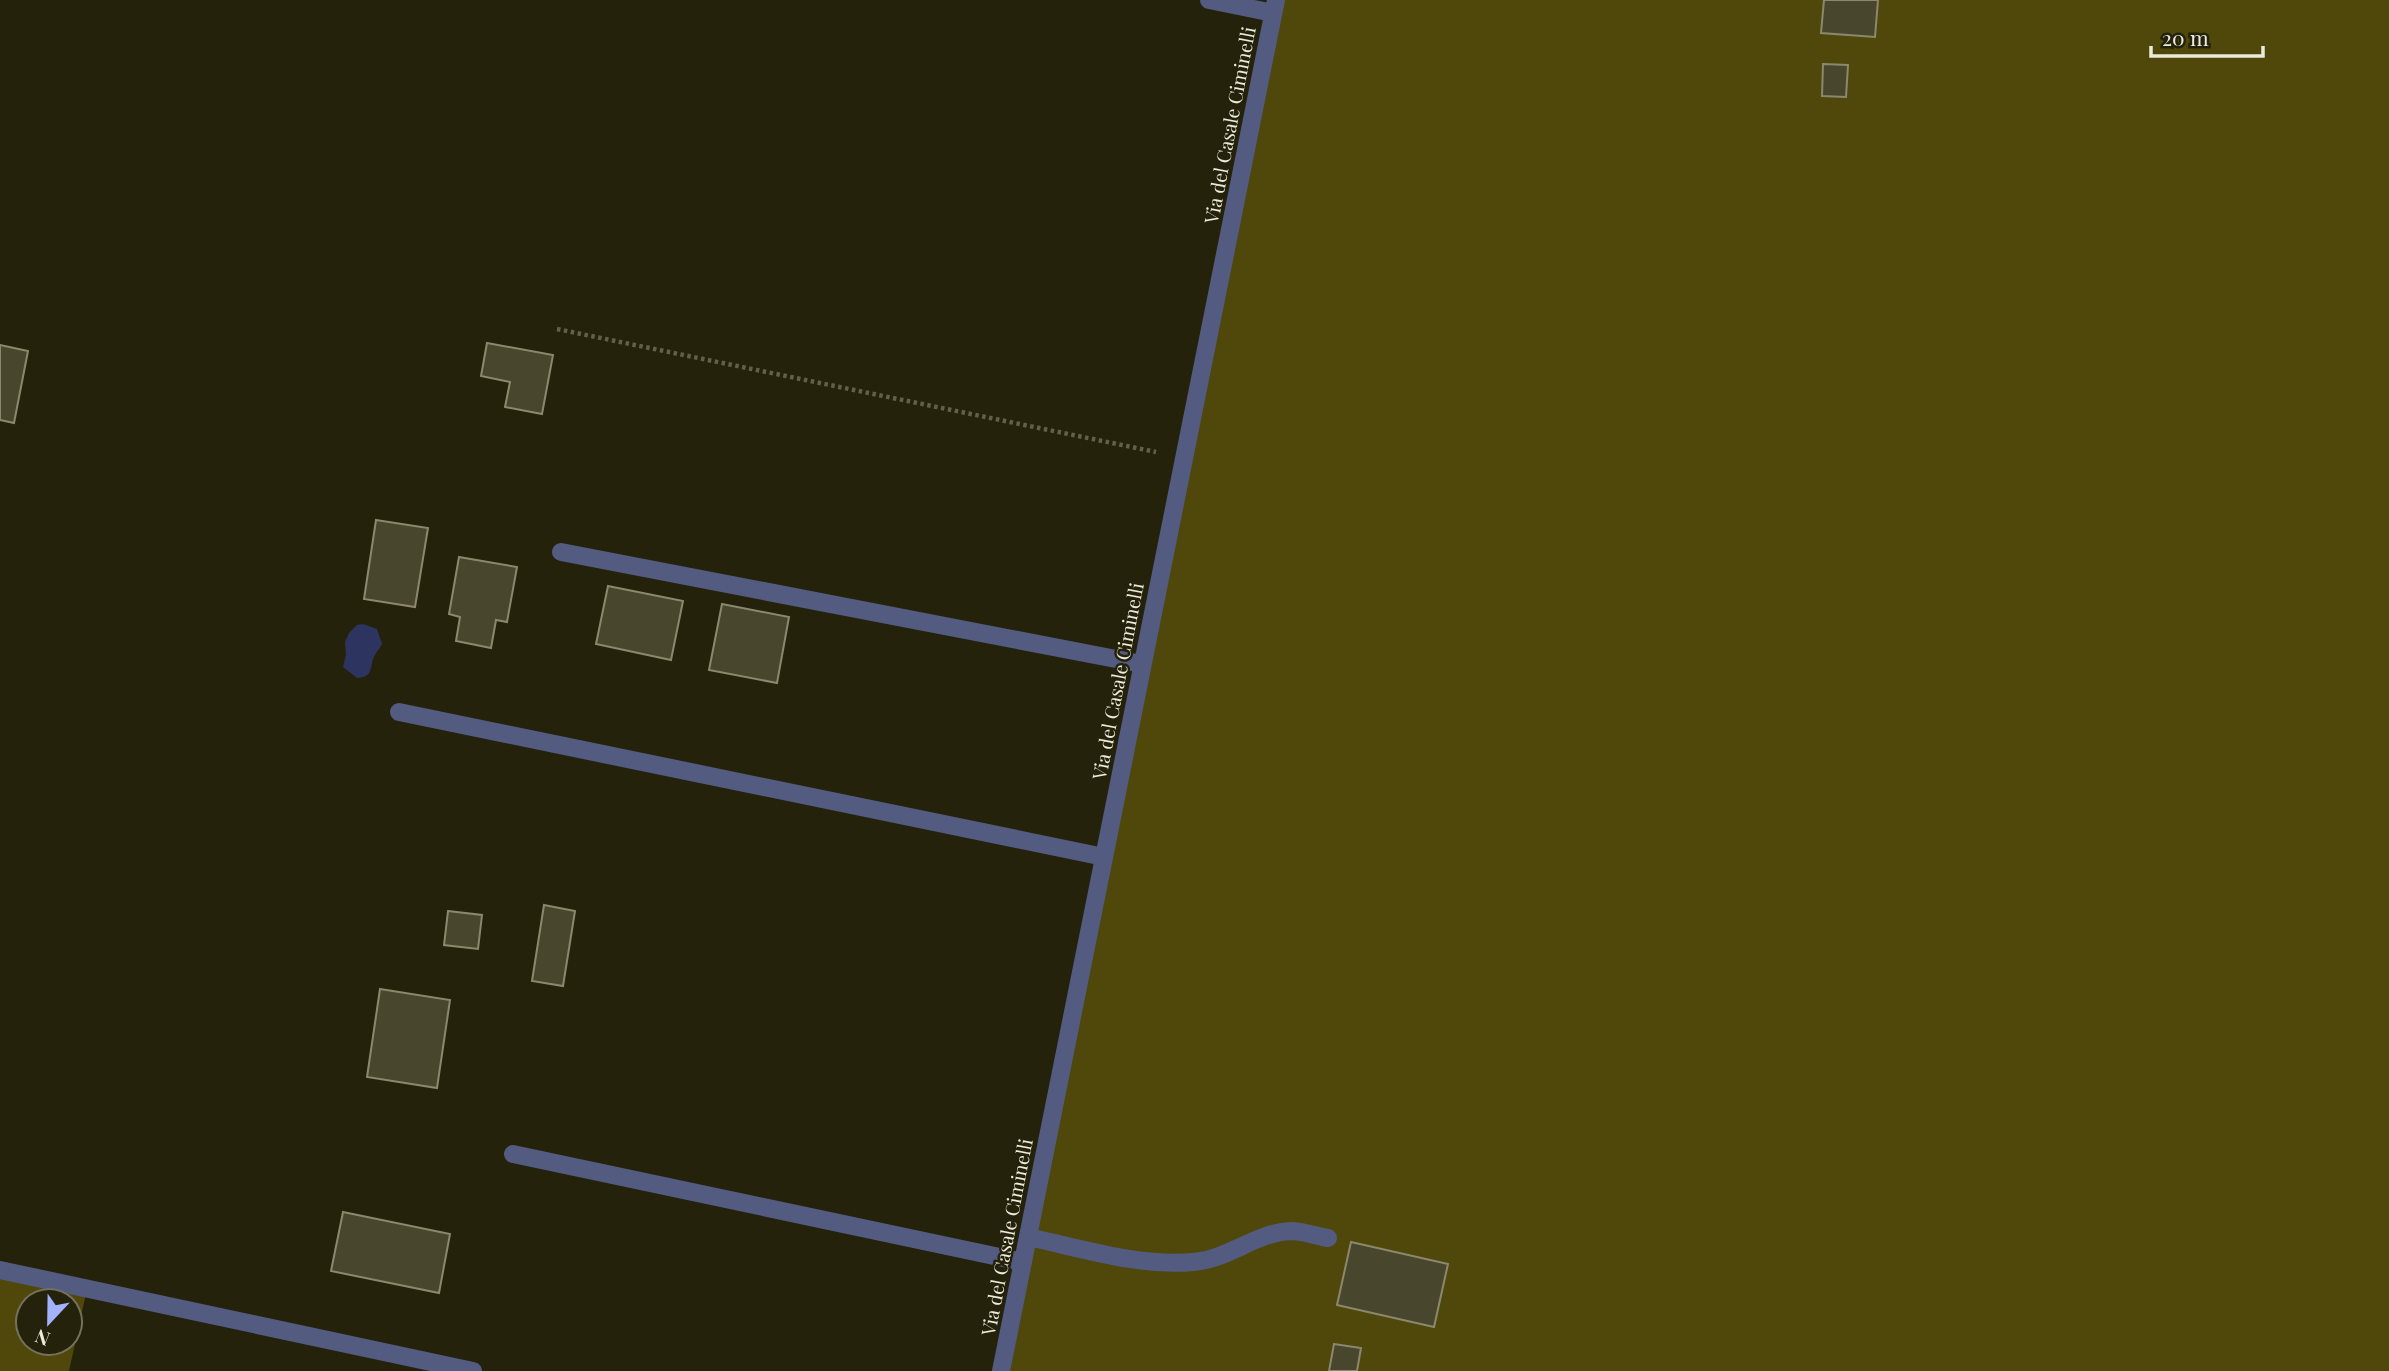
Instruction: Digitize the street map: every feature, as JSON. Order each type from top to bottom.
[{"type":"street","points":[[1209,0],[1274,7]]},
{"type":"street","name":"Via del Casale Ciminelli","points":[[1001,1371],[1274,7]]},
{"type":"street","points":[[561,552],[1142,664]]},
{"type":"street","points":[[399,712],[1104,857]]},
{"type":"street","points":[[513,1154],[1023,1262]]},
{"type":"street","points":[[1028,1237],[1168,1264],[1216,1258],[1279,1233],[1293,1231],[1328,1238]]},
{"type":"street","points":[[0,1270],[473,1371]]},
{"type":"path","points":[[557,329],[1184,458]]},
{"type":"shaded area","points":[[1276,0],[2389,0],[2389,1371],[1001,1371]]},
{"type":"shaded area","points":[[0,1270],[78,1287],[14,1287],[14,1357],[72,1357],[69,1371],[0,1371]]},
{"type":"water","points":[[363,624],[377,629],[382,644],[374,657],[370,672],[357,678],[343,667],[345,642],[357,625]]},
{"type":"building","points":[[1824,0],[1878,0],[1875,37],[1821,33]]},
{"type":"building","points":[[1823,64],[1848,65],[1846,97],[1822,96]]},
{"type":"building","points":[[487,343],[553,355],[542,414],[505,407],[510,382],[481,376]]},
{"type":"building","points":[[0,345],[28,351],[14,423],[0,420]]},
{"type":"building","points":[[376,520],[428,528],[415,607],[364,599]]},
{"type":"building","points":[[459,557],[517,567],[507,622],[496,620],[491,648],[456,641],[460,617],[449,614]]},
{"type":"building","points":[[608,586],[683,601],[671,660],[596,644]]},
{"type":"building","points":[[722,604],[789,617],[777,683],[709,670]]},
{"type":"building","points":[[544,905],[575,911],[563,986],[532,981]]},
{"type":"building","points":[[448,911],[482,915],[478,949],[444,945]]},
{"type":"building","points":[[380,989],[450,1000],[437,1088],[367,1077]]},
{"type":"building","points":[[343,1212],[450,1234],[439,1293],[331,1271]]},
{"type":"building","points":[[1351,1242],[1448,1264],[1434,1327],[1337,1305]]},
{"type":"building","points":[[1334,1344],[1361,1348],[1357,1371],[1329,1371]]}]
